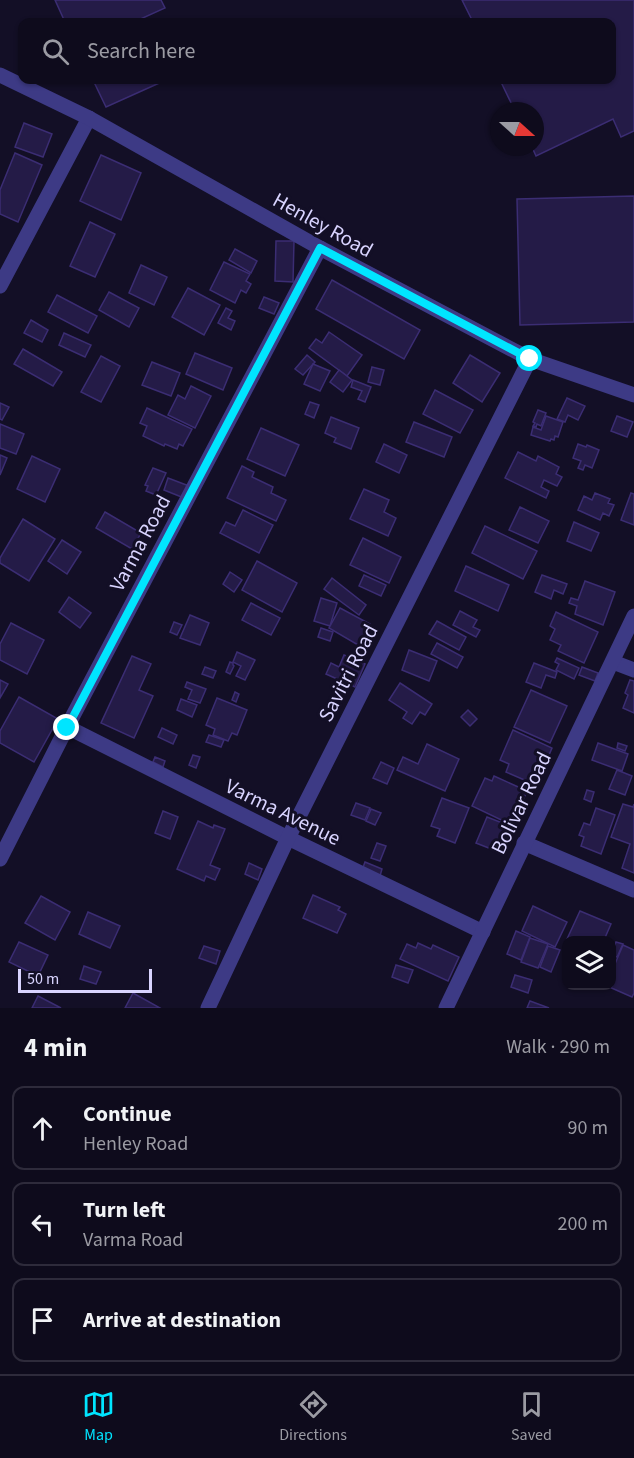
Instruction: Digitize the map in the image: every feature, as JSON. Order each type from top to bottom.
[{"type":"street","name":"Henley Road","points":[[0,75],[18,84]]},
{"type":"street","name":"Henley Road","points":[[18,84],[88,118],[320,248],[530,359],[634,395]]},
{"type":"street","points":[[0,286],[88,118]]},
{"type":"street","name":"Varma Road","points":[[0,859],[320,248]]},
{"type":"street","name":"Savitri Road","points":[[208,1008],[288,838],[530,359]]},
{"type":"street","name":"Bolivar Road","points":[[446,1008],[634,616]]},
{"type":"street","points":[[613,662],[634,670]]},
{"type":"street","name":"Varma Avenue","points":[[67,728],[483,932]]},
{"type":"street","points":[[524,843],[634,890]]},
{"type":"building","points":[[55,0],[161,0],[165,8],[143,18],[63,18]]},
{"type":"building","points":[[462,0],[634,0],[634,131],[621,137],[613,119],[544,152],[544,102],[511,102],[502,84],[616,84],[616,18],[471,18]]},
{"type":"building","points":[[95,84],[157,84],[106,107]]},
{"type":"building","points":[[24,123],[52,134],[43,157],[15,147]]},
{"type":"building","points":[[15,153],[42,165],[18,222],[0,214],[0,190]]},
{"type":"building","points":[[101,155],[141,173],[121,220],[80,201]]},
{"type":"building","points":[[634,196],[634,322],[520,325],[517,199]]},
{"type":"building","points":[[90,222],[115,234],[95,277],[70,266]]},
{"type":"building","points":[[276,241],[294,241],[293,282],[275,281]]},
{"type":"building","points":[[235,249],[257,261],[251,273],[229,260]]},
{"type":"building","points":[[224,262],[250,274],[246,281],[251,284],[246,293],[241,290],[235,303],[210,290]]},
{"type":"building","points":[[141,265],[167,277],[154,305],[129,293]]},
{"type":"building","points":[[332,280],[420,330],[404,359],[316,309]]},
{"type":"building","points":[[188,288],[220,305],[204,335],[172,317]]},
{"type":"building","points":[[109,292],[139,308],[129,327],[99,310]]},
{"type":"building","points":[[57,295],[97,316],[88,333],[48,312]]},
{"type":"building","points":[[264,297],[279,303],[274,314],[259,308]]},
{"type":"building","points":[[226,308],[232,311],[228,318],[235,321],[231,330],[218,323]]},
{"type":"building","points":[[31,320],[48,330],[42,342],[24,333]]},
{"type":"building","points":[[329,332],[362,355],[347,376],[309,348],[316,339],[322,343]]},
{"type":"building","points":[[64,333],[91,345],[85,357],[59,345]]},
{"type":"building","points":[[23,349],[62,372],[53,386],[14,364]]},
{"type":"building","points":[[195,353],[232,368],[223,390],[186,374]]},
{"type":"building","points":[[307,355],[315,362],[303,375],[295,369]]},
{"type":"building","points":[[470,355],[500,373],[482,402],[453,383]]},
{"type":"building","points":[[101,356],[120,366],[101,402],[81,392]]},
{"type":"building","points":[[152,362],[180,373],[171,396],[142,385]]},
{"type":"building","points":[[313,364],[330,371],[320,391],[304,384]]},
{"type":"building","points":[[372,367],[384,370],[380,385],[368,382]]},
{"type":"building","points":[[339,370],[352,380],[343,392],[330,382]]},
{"type":"building","points":[[353,380],[371,387],[365,402],[358,399],[362,391],[351,387]]},
{"type":"building","points":[[191,386],[211,396],[195,428],[168,415],[178,395],[185,399]]},
{"type":"building","points":[[435,390],[473,410],[460,433],[423,414]]},
{"type":"building","points":[[567,398],[585,406],[578,420],[568,415],[565,422],[557,419]]},
{"type":"building","points":[[310,402],[319,405],[314,418],[305,414]]},
{"type":"building","points":[[0,403],[9,407],[2,420],[0,419]]},
{"type":"building","points":[[147,408],[192,429],[183,446],[179,444],[177,449],[165,444],[164,446],[143,436],[147,426],[140,423]]},
{"type":"building","points":[[538,410],[546,413],[541,426],[537,424],[536,427],[533,426],[535,423],[533,422]]},
{"type":"building","points":[[546,416],[563,422],[558,437],[555,436],[554,440],[550,441],[531,435],[533,427],[541,430]]},
{"type":"building","points":[[617,416],[633,422],[627,437],[611,431]]},
{"type":"building","points":[[331,417],[359,428],[351,449],[334,442],[336,438],[325,433]]},
{"type":"building","points":[[414,422],[452,437],[444,457],[406,442]]},
{"type":"building","points":[[0,424],[24,434],[16,454],[0,448]]},
{"type":"building","points":[[261,428],[299,445],[285,476],[247,459]]},
{"type":"building","points":[[384,444],[407,455],[399,473],[376,462]]},
{"type":"building","points":[[578,444],[599,450],[592,468],[585,465],[583,470],[578,468],[581,461],[573,458]]},
{"type":"building","points":[[518,452],[536,461],[538,456],[559,467],[556,474],[562,477],[557,486],[544,480],[541,487],[549,491],[546,498],[505,478]]},
{"type":"building","points":[[0,455],[7,458],[0,475]]},
{"type":"building","points":[[32,456],[60,469],[45,502],[17,489]]},
{"type":"building","points":[[242,466],[254,472],[252,477],[273,487],[271,493],[286,500],[276,521],[227,498]]},
{"type":"building","points":[[153,468],[166,473],[156,495],[146,491],[148,486],[145,485]]},
{"type":"building","points":[[168,478],[189,486],[184,498],[164,490]]},
{"type":"building","points":[[364,489],[389,500],[384,512],[396,518],[388,536],[350,519]]},
{"type":"building","points":[[595,493],[610,499],[608,503],[614,505],[609,516],[603,513],[600,520],[578,510],[584,496],[592,500]]},
{"type":"building","points":[[631,493],[634,494],[634,525],[621,520]]},
{"type":"building","points":[[520,507],[549,521],[538,543],[509,530]]},
{"type":"building","points":[[243,510],[273,525],[259,553],[220,533],[226,522],[235,526]]},
{"type":"building","points":[[105,512],[141,533],[132,549],[96,528]]},
{"type":"building","points":[[23,519],[55,539],[29,581],[0,563],[0,558]]},
{"type":"building","points":[[574,522],[599,533],[591,551],[567,541]]},
{"type":"building","points":[[485,526],[537,551],[523,579],[472,553]]},
{"type":"building","points":[[363,538],[401,557],[389,583],[350,565]]},
{"type":"building","points":[[62,540],[81,552],[67,574],[48,561]]},
{"type":"building","points":[[257,561],[297,583],[282,612],[242,590]]},
{"type":"building","points":[[466,566],[509,585],[498,611],[455,591]]},
{"type":"building","points":[[230,572],[242,580],[234,592],[223,584]]},
{"type":"building","points":[[364,575],[386,585],[381,596],[359,586]]},
{"type":"building","points":[[542,575],[567,584],[563,594],[554,590],[551,599],[535,592]]},
{"type":"building","points":[[332,578],[366,605],[359,615],[324,589]]},
{"type":"building","points":[[585,581],[615,592],[603,625],[575,614],[577,606],[569,603],[571,598],[578,600]]},
{"type":"building","points":[[69,597],[91,613],[80,628],[59,612]]},
{"type":"building","points":[[321,598],[337,603],[330,626],[314,621]]},
{"type":"building","points":[[251,603],[280,618],[271,635],[242,620]]},
{"type":"building","points":[[340,608],[370,624],[358,645],[329,628]]},
{"type":"building","points":[[460,611],[477,620],[473,627],[480,630],[476,637],[453,625]]},
{"type":"building","points":[[556,612],[598,632],[584,663],[558,651],[561,645],[550,640],[555,629],[550,626]]},
{"type":"building","points":[[190,615],[209,623],[200,645],[180,638]]},
{"type":"building","points":[[437,621],[466,637],[459,650],[429,634]]},
{"type":"building","points":[[174,622],[182,625],[177,635],[170,632]]},
{"type":"building","points":[[11,623],[44,640],[27,674],[0,660],[0,644]]},
{"type":"building","points":[[321,628],[333,632],[330,641],[318,637]]},
{"type":"building","points":[[437,643],[463,657],[457,668],[431,654]]},
{"type":"building","points":[[409,650],[437,661],[429,681],[402,670]]},
{"type":"building","points":[[237,652],[255,660],[245,680],[236,676],[241,666],[233,662]]},
{"type":"building","points":[[344,655],[365,664],[355,687],[326,674],[331,663],[339,667]]},
{"type":"building","points":[[132,656],[151,664],[139,690],[153,696],[134,738],[101,723]]},
{"type":"building","points":[[557,658],[579,668],[574,679],[556,670],[559,664],[555,662]]},
{"type":"building","points":[[230,662],[234,666],[230,674],[226,672]]},
{"type":"building","points":[[534,663],[557,672],[555,678],[546,675],[541,688],[526,682]]},
{"type":"building","points":[[205,667],[216,671],[213,678],[202,674]]},
{"type":"building","points":[[582,667],[598,673],[595,681],[579,675]]},
{"type":"building","points":[[0,680],[8,684],[0,698]]},
{"type":"building","points":[[630,680],[634,681],[634,713],[623,708]]},
{"type":"building","points":[[187,682],[206,689],[200,703],[188,699],[192,690],[185,687]]},
{"type":"building","points":[[400,683],[432,704],[425,715],[420,712],[412,724],[403,718],[407,712],[389,700]]},
{"type":"building","points":[[531,690],[567,706],[550,743],[514,727]]},
{"type":"building","points":[[235,692],[239,694],[236,702],[232,700]]},
{"type":"building","points":[[19,697],[58,719],[34,762],[0,743],[0,731]]},
{"type":"building","points":[[217,698],[247,710],[237,735],[232,733],[228,741],[213,735],[215,729],[206,725]]},
{"type":"building","points":[[181,699],[197,705],[192,717],[177,710]]},
{"type":"building","points":[[468,710],[477,719],[470,726],[461,717]]},
{"type":"building","points":[[162,728],[177,735],[173,744],[158,737]]},
{"type":"building","points":[[513,730],[552,748],[536,785],[506,772],[509,764],[500,760]]},
{"type":"building","points":[[209,735],[224,740],[221,747],[206,742]]},
{"type":"building","points":[[598,743],[628,754],[622,771],[592,760]]},
{"type":"building","points":[[618,743],[627,746],[625,751],[617,748]]},
{"type":"building","points":[[427,744],[459,759],[445,791],[397,770],[403,757],[418,764]]},
{"type":"building","points":[[193,755],[200,757],[196,768],[189,765]]},
{"type":"building","points":[[155,757],[165,761],[163,767],[153,762]]},
{"type":"building","points":[[381,762],[394,768],[387,784],[373,778]]},
{"type":"building","points":[[617,770],[632,776],[625,795],[609,789]]},
{"type":"building","points":[[494,776],[527,791],[512,825],[472,806],[485,778],[492,781]]},
{"type":"building","points":[[587,790],[594,792],[591,802],[584,799]]},
{"type":"building","points":[[442,798],[469,808],[455,843],[437,836],[440,829],[431,826]]},
{"type":"building","points":[[356,803],[370,808],[365,820],[351,815]]},
{"type":"building","points":[[623,804],[633,807],[634,804],[634,873],[622,868],[630,844],[611,837]]},
{"type":"building","points":[[596,808],[615,815],[601,854],[581,846],[584,837],[579,835],[584,823],[590,825]]},
{"type":"building","points":[[371,809],[381,813],[375,825],[366,821]]},
{"type":"building","points":[[163,811],[178,817],[170,839],[155,833]]},
{"type":"building","points":[[487,817],[515,828],[504,854],[476,843]]},
{"type":"building","points":[[198,821],[213,828],[214,825],[225,829],[210,865],[220,869],[215,880],[206,876],[204,881],[177,869]]},
{"type":"building","points":[[377,843],[386,846],[380,861],[371,858]]},
{"type":"building","points":[[365,862],[382,869],[380,876],[362,870]]},
{"type":"building","points":[[249,863],[262,869],[258,880],[245,874]]},
{"type":"building","points":[[313,895],[340,907],[338,910],[346,914],[337,933],[303,918]]},
{"type":"building","points":[[41,896],[70,912],[55,940],[25,923]]},
{"type":"building","points":[[533,906],[567,922],[555,947],[522,931]]},
{"type":"building","points":[[580,911],[611,924],[606,936],[568,936]]},
{"type":"building","points":[[88,912],[120,926],[110,948],[79,934]]},
{"type":"building","points":[[516,931],[530,937],[521,960],[507,954]]},
{"type":"building","points":[[530,938],[548,944],[538,968],[521,962]]},
{"type":"building","points":[[19,942],[48,955],[38,976],[9,962]]},
{"type":"building","points":[[616,942],[623,944],[616,957]]},
{"type":"building","points":[[418,943],[431,949],[433,945],[459,957],[448,981],[400,959],[407,944],[416,948]]},
{"type":"building","points":[[623,945],[634,950],[634,993],[632,997],[616,990],[616,962]]},
{"type":"building","points":[[204,946],[220,951],[216,964],[199,958]]},
{"type":"building","points":[[548,946],[560,950],[551,972],[540,967]]},
{"type":"building","points":[[396,965],[413,970],[408,983],[392,977]]},
{"type":"building","points":[[84,966],[101,972],[96,984],[80,979]]},
{"type":"building","points":[[515,975],[532,980],[528,993],[511,987]]},
{"type":"building","points":[[133,993],[160,1008],[125,1008]]},
{"type":"building","points":[[38,996],[61,1008],[32,1008]]},
{"type":"building","points":[[530,1001],[549,1008],[527,1008]]},
{"type":"route","points":[[67,728],[320,248],[530,359]]}]
